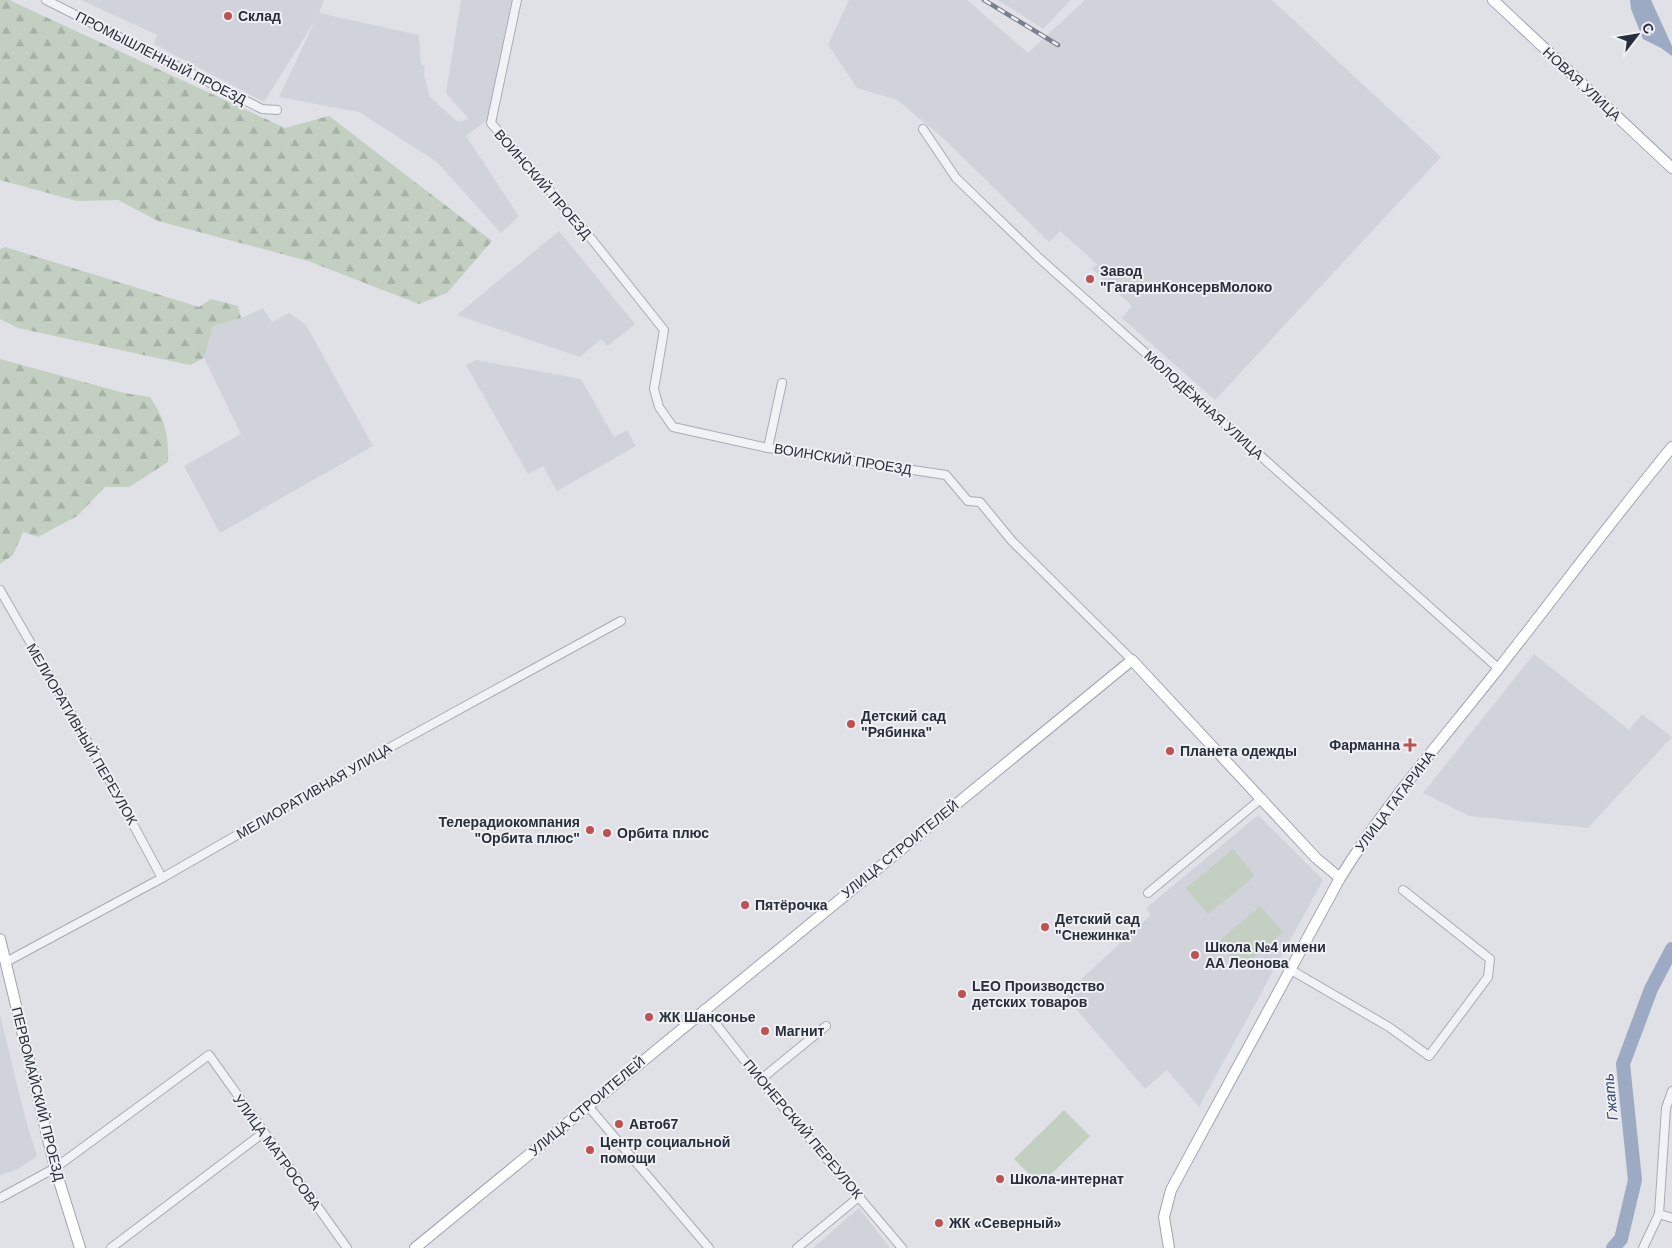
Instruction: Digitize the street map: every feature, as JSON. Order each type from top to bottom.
[{"type":"main road","name":"НОВАЯ УЛИЦА","points":[[1492,0],[1672,168]]},
{"type":"main road","name":"УЛИЦА ГАГАРИНА","points":[[1169,1248],[1164,1217],[1171,1190],[1340,878],[1367,834],[1595,542],[1672,447]]},
{"type":"main road","name":"ВОИНСКИЙ ПРОЕЗД","points":[[1132,660],[1316,858],[1340,878]]},
{"type":"main road","name":"УЛИЦА СТРОИТЕЛЕЙ","points":[[415,1248],[704,1009],[1132,660]]},
{"type":"main road","name":"ПЕРВОМАЙСКИЙ ПРОЕЗД","points":[[0,939],[55,1168],[80,1248]]},
{"type":"street","name":"ПРОМЫШЛЕННЫЙ ПРОЕЗД","points":[[46,0],[262,108],[277,110]]},
{"type":"street","name":"ВОИНСКИЙ ПРОЕЗД","points":[[518,0],[491,124],[586,232],[664,330],[654,389],[659,407],[673,427],[768,448],[946,475],[968,501],[980,502],[1012,541],[1132,660]]},
{"type":"street","name":"МОЛОДЁЖНАЯ УЛИЦА","points":[[923,129],[956,178],[1038,257],[1498,668]]},
{"type":"street","points":[[768,448],[782,384]]},
{"type":"street","name":"МЕЛИОРАТИВНЫЙ ПЕРЕУЛОК","points":[[0,590],[105,772],[162,878]]},
{"type":"street","name":"МЕЛИОРАТИВНАЯ УЛИЦА","points":[[6,962],[162,878],[396,744],[621,621]]},
{"type":"street","points":[[1148,893],[1262,798]]},
{"type":"street","points":[[1291,970],[1389,1027],[1429,1056],[1488,977],[1490,959],[1403,890]]},
{"type":"street","name":"ПИОНЕРСКИЙ ПЕРЕУЛОК","points":[[704,1009],[760,1080],[902,1248]]},
{"type":"street","points":[[760,1080],[826,1026]]},
{"type":"street","name":"УЛИЦА МАТРОСОВА","points":[[55,1168],[209,1055],[346,1248]]},
{"type":"street","points":[[1644,1248],[1659,1214],[1672,1091]]},
{"type":"street","points":[[588,1106],[709,1248]]},
{"type":"street","points":[[111,1248],[263,1133]]},
{"type":"street","points":[[0,1198],[55,1168]]},
{"type":"street","points":[[798,1248],[860,1196]]},
{"type":"street","points":[[1659,1214],[1672,1218]]},
{"type":"shaded area","points":[[81,0],[324,0],[319,13],[419,35],[421,64],[425,66],[424,75],[430,97],[458,122],[469,119],[446,93],[461,0],[512,0],[487,120],[466,136],[519,216],[501,233],[437,162],[359,112],[279,97],[316,19],[264,102],[154,44],[157,35]]},
{"type":"shaded area","points":[[849,0],[967,0],[1028,53],[1085,0],[1272,0],[1441,157],[1215,400],[1122,318],[1132,306],[1092,269],[1097,264],[1060,231],[1049,242],[942,137],[897,100],[857,88],[828,45]]},
{"type":"shaded area","points":[[998,0],[1071,0],[1043,29]]},
{"type":"shaded area","points":[[559,231],[635,324],[608,346],[601,339],[580,357],[457,315]]},
{"type":"shaded area","points":[[263,308],[272,322],[289,313],[306,325],[373,446],[220,533],[184,466],[241,434],[204,358],[213,326],[241,318]]},
{"type":"shaded area","points":[[476,360],[581,379],[614,437],[627,430],[636,446],[557,491],[543,466],[528,474],[466,365]]},
{"type":"shaded area","points":[[1534,654],[1629,730],[1642,714],[1672,737],[1588,828],[1469,816],[1423,793]]},
{"type":"shaded area","name":"Школа №4 имени АА Леонова","points":[[1258,815],[1323,880],[1199,1107],[1167,1070],[1145,1089],[1064,995],[1151,915],[1146,908]]},
{"type":"shaded area","points":[[0,1015],[25,1117],[37,1156],[18,1169],[0,1175]]},
{"type":"shaded area","points":[[859,1208],[890,1248],[813,1248]]},
{"type":"green space","points":[[0,0],[9,0],[285,128],[329,116],[492,241],[447,293],[419,304],[308,261],[158,221],[118,200],[77,201],[0,180]]},
{"type":"green space","points":[[5,247],[199,307],[211,299],[238,306],[241,318],[213,326],[204,358],[190,365],[18,328],[0,319],[0,249]]},
{"type":"green space","points":[[0,359],[124,393],[150,397],[163,420],[167,435],[168,462],[129,487],[105,487],[77,516],[38,537],[23,532],[13,555],[0,564]]},
{"type":"green space","points":[[1233,849],[1255,876],[1208,914],[1186,888]]},
{"type":"green space","points":[[1260,906],[1283,932],[1241,968],[1218,942]]},
{"type":"green space","points":[[1064,1110],[1090,1136],[1040,1185],[1014,1159]]},
{"type":"water","points":[[1630,0],[1651,0],[1672,46],[1672,56],[1643,39],[1631,9]]},
{"type":"waterway","name":"Гжать","points":[[1613,1248],[1621,1239],[1635,1180],[1623,1064],[1651,989],[1672,949]]},
{"type":"railway","points":[[984,0],[1058,45]]},
{"type":"place","name":"Склад","points":[[228,16]]},
{"type":"place","name":"Завод \"ГагаринКонсервМолоко","points":[[1090,279]]},
{"type":"place","name":"Детский сад \"Рябинка\"","points":[[851,724]]},
{"type":"place","name":"Фарманна","points":[[1410,745]]},
{"type":"place","name":"Планета одежды","points":[[1170,751]]},
{"type":"place","name":"Телерадиокомпания \"Орбита плюс\"","points":[[590,830]]},
{"type":"place","name":"Орбита плюс","points":[[607,833]]},
{"type":"place","name":"Пятёрочка","points":[[745,905]]},
{"type":"place","name":"Детский сад \"Снежинка\"","points":[[1045,927]]},
{"type":"place","name":"Школа №4 имени АА Леонова","points":[[1195,955]]},
{"type":"place","name":"LEO Производство детских товаров","points":[[962,994]]},
{"type":"place","name":"ЖК Шансонье","points":[[649,1017]]},
{"type":"place","name":"Магнит","points":[[765,1031]]},
{"type":"place","name":"Авто67","points":[[619,1124]]},
{"type":"place","name":"Центр социальной помощи","points":[[590,1150]]},
{"type":"place","name":"Школа-интернат","points":[[1000,1179]]},
{"type":"place","name":"ЖК «Северный»","points":[[939,1223]]}]
